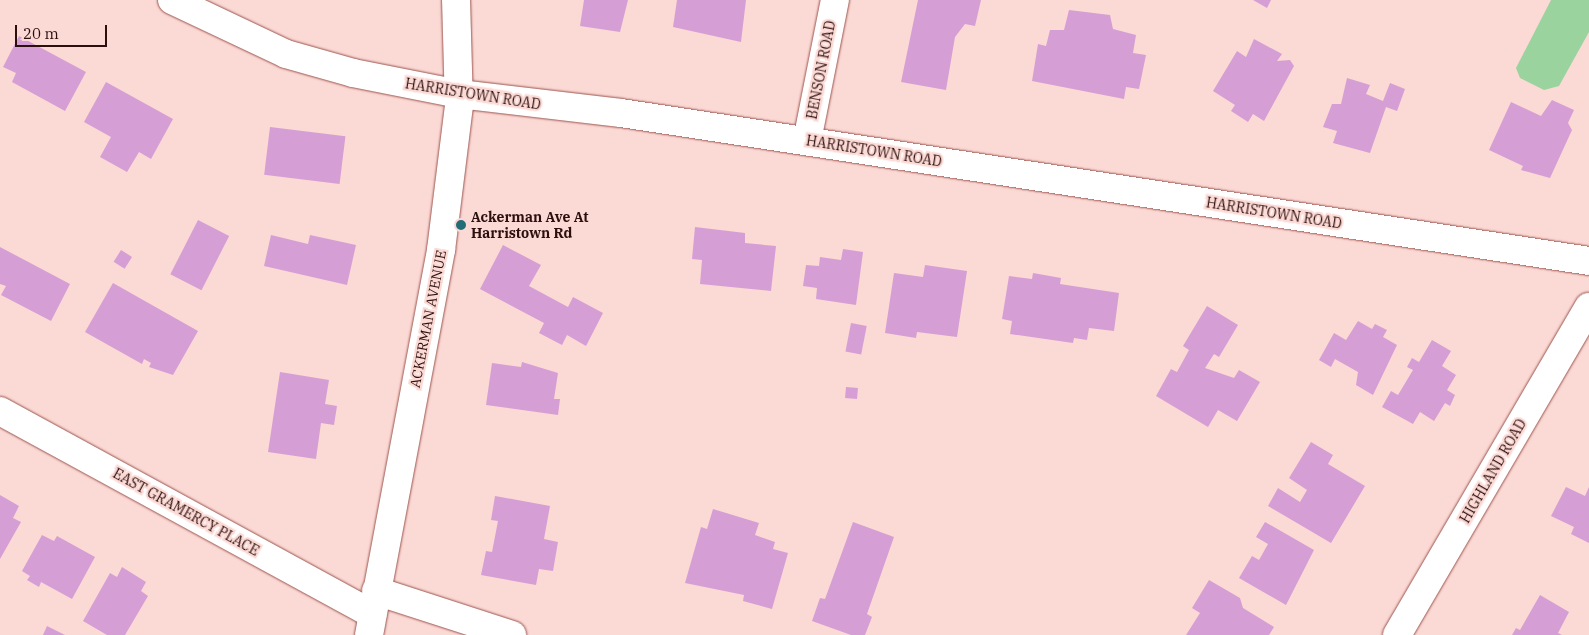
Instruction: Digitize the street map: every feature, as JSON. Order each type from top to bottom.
[{"type":"street","name":"HARRISTOWN ROAD","points":[[172,0],[286,54],[353,74],[459,94],[808,141],[1589,262]]},
{"type":"street","name":"ACKERMAN AVENUE","points":[[372,614],[441,250],[459,94],[456,0]]},
{"type":"street","name":"BENSON ROAD","points":[[808,141],[835,0]]},
{"type":"street","name":"HIGHLAND ROAD","points":[[1397,635],[1589,307]]},
{"type":"street","name":"EAST GRAMERCY PLACE","points":[[0,411],[372,614],[512,635]]},
{"type":"green space","points":[[1551,0],[1589,0],[1589,32],[1559,86],[1544,90],[1520,78],[1516,68]]},
{"type":"building","points":[[584,0],[628,0],[620,32],[580,26]]},
{"type":"building","points":[[677,0],[746,0],[741,42],[673,27]]},
{"type":"building","points":[[918,0],[981,0],[975,26],[965,24],[955,37],[946,90],[901,82]]},
{"type":"building","points":[[1253,0],[1271,0],[1267,8]]},
{"type":"building","points":[[1069,10],[1110,15],[1113,29],[1136,35],[1133,53],[1146,55],[1139,89],[1126,87],[1124,99],[1032,81],[1038,44],[1046,46],[1050,30],[1064,30]]},
{"type":"building","points":[[19,36],[86,72],[65,111],[12,82],[16,73],[3,67]]},
{"type":"building","points":[[1254,39],[1282,54],[1277,61],[1290,60],[1294,66],[1264,121],[1253,114],[1248,122],[1231,111],[1235,105],[1213,91],[1237,51],[1246,57]]},
{"type":"building","points":[[1347,78],[1370,85],[1366,94],[1383,101],[1390,83],[1405,89],[1397,111],[1386,107],[1370,153],[1333,143],[1337,131],[1323,127],[1332,104],[1341,104]]},
{"type":"building","points":[[106,82],[173,119],[151,159],[139,152],[127,172],[100,157],[111,137],[84,122]]},
{"type":"building","points":[[1552,100],[1574,110],[1568,123],[1572,130],[1550,178],[1521,170],[1523,166],[1489,150],[1511,102],[1541,116]]},
{"type":"building","points":[[270,127],[345,136],[340,184],[264,175]]},
{"type":"building","points":[[198,220],[229,236],[201,290],[170,274]]},
{"type":"building","points":[[695,227],[745,233],[745,243],[776,246],[771,291],[700,284],[702,260],[692,259]]},
{"type":"building","points":[[271,235],[308,244],[310,235],[356,245],[347,285],[264,266]]},
{"type":"building","points":[[503,245],[541,265],[529,286],[568,307],[573,297],[603,313],[586,346],[567,335],[562,345],[539,333],[544,323],[480,289]]},
{"type":"building","points":[[0,247],[70,284],[51,321],[1,295],[6,286],[0,284]]},
{"type":"building","points":[[843,249],[863,252],[856,305],[816,299],[817,288],[803,286],[806,265],[819,266],[820,257],[841,260]]},
{"type":"building","points":[[121,250],[132,257],[125,269],[114,262]]},
{"type":"building","points":[[925,265],[967,271],[957,337],[917,332],[916,338],[885,333],[894,273],[923,277]]},
{"type":"building","points":[[1033,273],[1061,278],[1060,284],[1119,293],[1114,331],[1089,328],[1087,340],[1074,338],[1073,343],[1010,334],[1012,321],[1002,319],[1009,276],[1032,279]]},
{"type":"building","points":[[113,283],[198,331],[173,375],[149,367],[151,363],[144,359],[142,364],[85,332]]},
{"type":"building","points":[[1207,306],[1238,325],[1219,357],[1214,354],[1205,368],[1234,378],[1239,370],[1260,382],[1237,421],[1218,410],[1208,427],[1156,396],[1171,369],[1177,372],[1189,350],[1183,346]]},
{"type":"building","points":[[1358,321],[1372,329],[1375,324],[1387,330],[1383,337],[1397,345],[1373,395],[1356,385],[1358,372],[1335,359],[1331,367],[1319,360],[1334,333],[1346,340]]},
{"type":"building","points":[[851,323],[867,326],[861,355],[845,351]]},
{"type":"building","points":[[1432,340],[1451,351],[1442,366],[1456,375],[1447,390],[1455,395],[1450,406],[1445,403],[1434,421],[1420,412],[1413,424],[1382,407],[1391,391],[1398,395],[1413,370],[1407,367],[1412,358],[1419,362]]},
{"type":"building","points":[[522,362],[558,373],[554,399],[560,399],[558,415],[486,405],[492,363],[521,367]]},
{"type":"building","points":[[280,372],[329,380],[325,404],[337,406],[334,425],[321,423],[316,459],[268,452]]},
{"type":"building","points":[[846,387],[858,388],[857,399],[845,398]]},
{"type":"building","points":[[1311,442],[1333,455],[1328,464],[1365,486],[1331,543],[1268,506],[1278,488],[1300,502],[1307,490],[1289,478]]},
{"type":"building","points":[[1566,487],[1585,496],[1589,487],[1589,543],[1571,534],[1574,527],[1551,516]]},
{"type":"building","points":[[0,495],[19,506],[13,518],[21,522],[0,559]]},
{"type":"building","points":[[495,496],[550,506],[544,539],[558,542],[553,571],[539,569],[536,585],[481,575],[486,551],[492,552],[498,521],[491,520]]},
{"type":"building","points":[[713,509],[759,523],[755,535],[775,542],[773,549],[788,553],[772,609],[743,601],[744,595],[685,583],[701,527],[707,529]]},
{"type":"building","points":[[853,522],[894,537],[867,614],[872,617],[865,635],[851,635],[812,621],[820,598],[825,599]]},
{"type":"building","points":[[1265,522],[1314,550],[1286,605],[1239,578],[1252,556],[1259,560],[1268,544],[1256,537]]},
{"type":"building","points":[[42,535],[54,541],[57,536],[95,557],[72,599],[41,582],[39,587],[27,580],[30,576],[22,571]]},
{"type":"building","points":[[122,567],[146,582],[141,591],[148,596],[125,635],[107,635],[83,621],[110,573],[117,577]]},
{"type":"building","points":[[1209,580],[1240,598],[1243,608],[1274,627],[1269,635],[1186,635],[1200,613],[1192,608]]},
{"type":"building","points":[[1540,595],[1569,612],[1558,633],[1562,635],[1512,635],[1516,628],[1520,630]]},
{"type":"building","points":[[47,626],[65,635],[43,635]]},
{"type":"place","name":"Ackerman Ave At Harristown Rd","points":[[461,225]]}]
